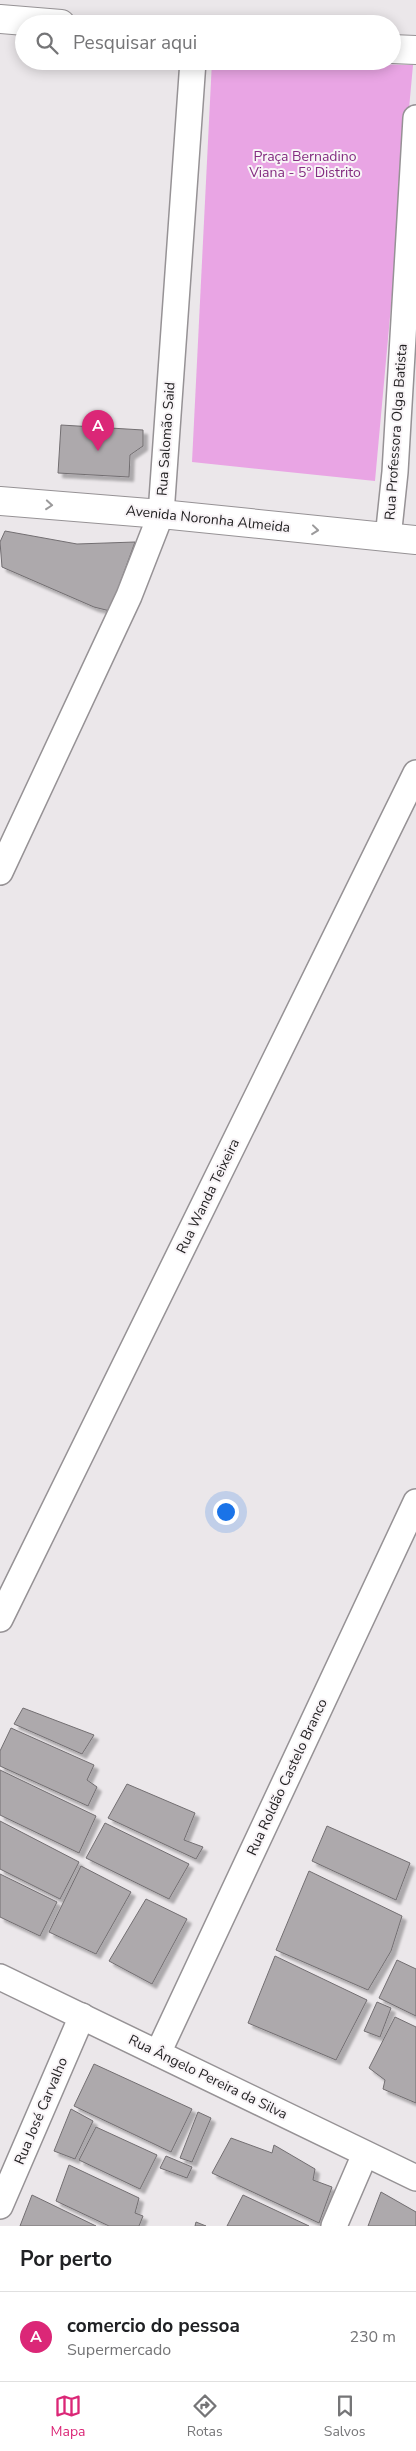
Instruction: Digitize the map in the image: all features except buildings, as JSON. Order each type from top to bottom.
[{"type":"main road","points":[[0,19],[15,20]]},
{"type":"main road","points":[[401,49],[416,50]]},
{"type":"main road","name":"Avenida Noronha Almeida","points":[[0,501],[161,514],[416,540]]},
{"type":"street","name":"Rua Salomão Said","points":[[0,872],[129,596],[161,514],[192,70]]},
{"type":"street","name":"Rua Professora Olga Batista","points":[[388,538],[395,472],[416,118]]},
{"type":"street","name":"Rua Wanda Teixeira","points":[[0,1619],[408,811],[416,773]]},
{"type":"street","name":"Rua Roldão Castelo Branco","points":[[158,2053],[416,1502]]},
{"type":"street","name":"Rua Ângelo Pereira da Silva","points":[[0,1977],[416,2178]]},
{"type":"street","name":"Rua José Carvalho","points":[[0,2206],[82,2016]]},
{"type":"street","points":[[334,2226],[365,2154]]},
{"type":"green space","name":"Praça Bernadino Viana - 5º Distrito","points":[[401,65],[413,65],[375,481],[192,462],[212,70],[401,70]]},
{"type":"place","name":"comercio do pessoa","points":[[98,451]]}]
